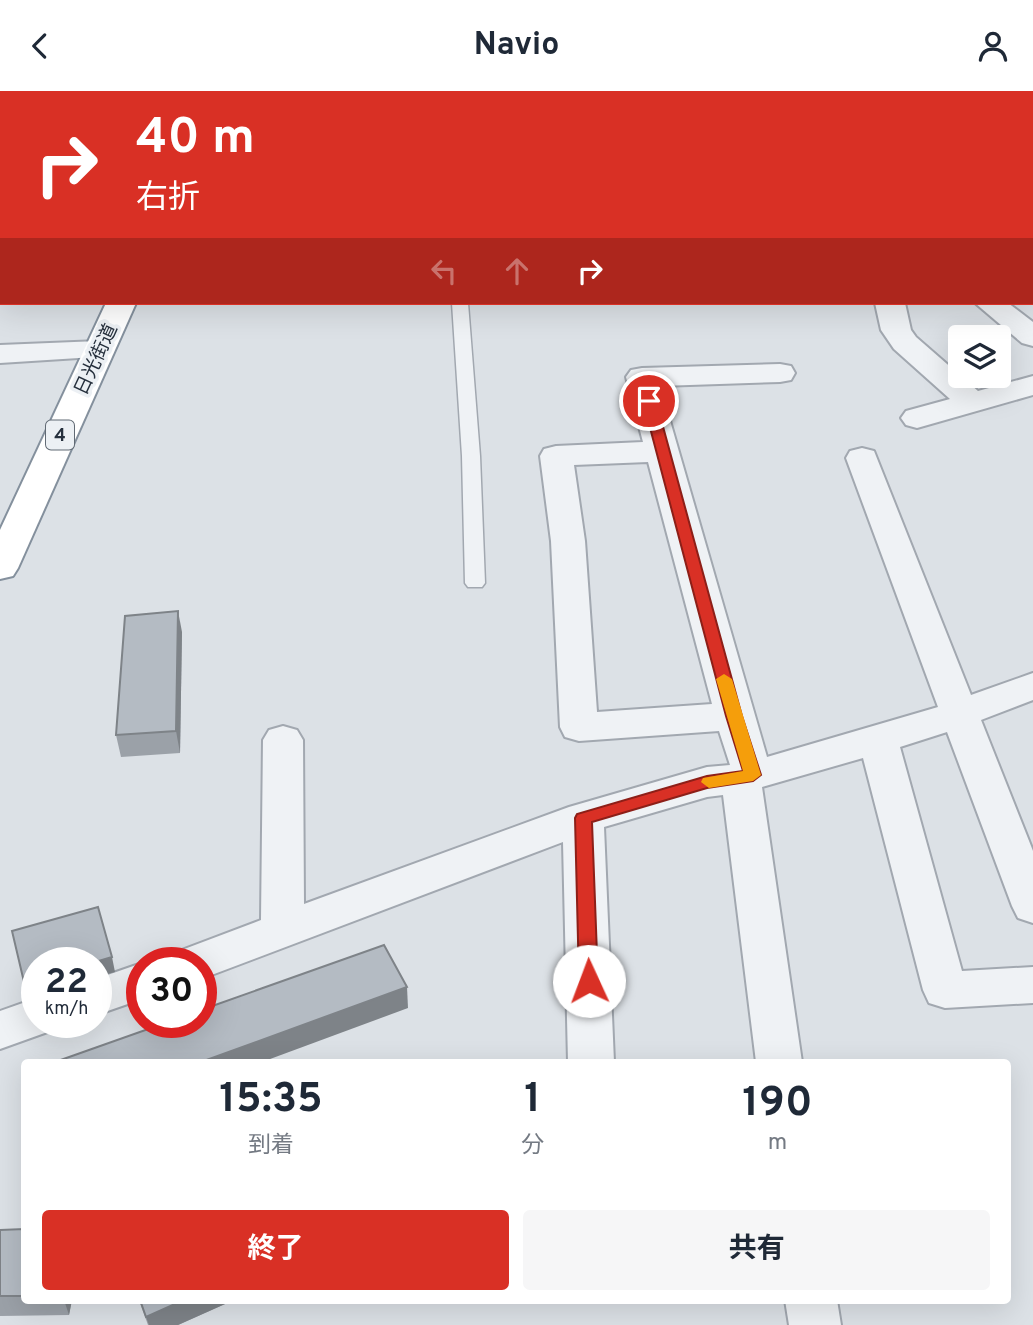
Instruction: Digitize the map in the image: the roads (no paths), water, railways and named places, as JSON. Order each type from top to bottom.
[{"type":"highway","name":"日光街道","points":[[0,568],[120,305]]},
{"type":"street","points":[[890,305],[896,330],[905,343],[972,403]]},
{"type":"street","points":[[993,305],[1033,337]]},
{"type":"street","points":[[0,354],[99,350]]},
{"type":"street","points":[[779,1059],[747,777],[734,716],[642,377],[780,373]]},
{"type":"street","points":[[918,418],[1033,385]]},
{"type":"street","points":[[664,451],[556,456],[568,541],[579,727],[734,716]]},
{"type":"street","points":[[862,459],[1033,906]]},
{"type":"street","points":[[217,955],[583,818],[707,782],[747,777],[878,740],[1033,686]]},
{"type":"street","points":[[283,740],[283,932]]},
{"type":"street","points":[[878,740],[945,990],[1033,985]]},
{"type":"street","points":[[583,818],[591,1059]]},
{"type":"street","points":[[0,1030],[21,1023]]},
{"type":"street","points":[[812,1304],[815,1325]]},
{"type":"lane","points":[[460,305],[471,456],[475,583]]}]
